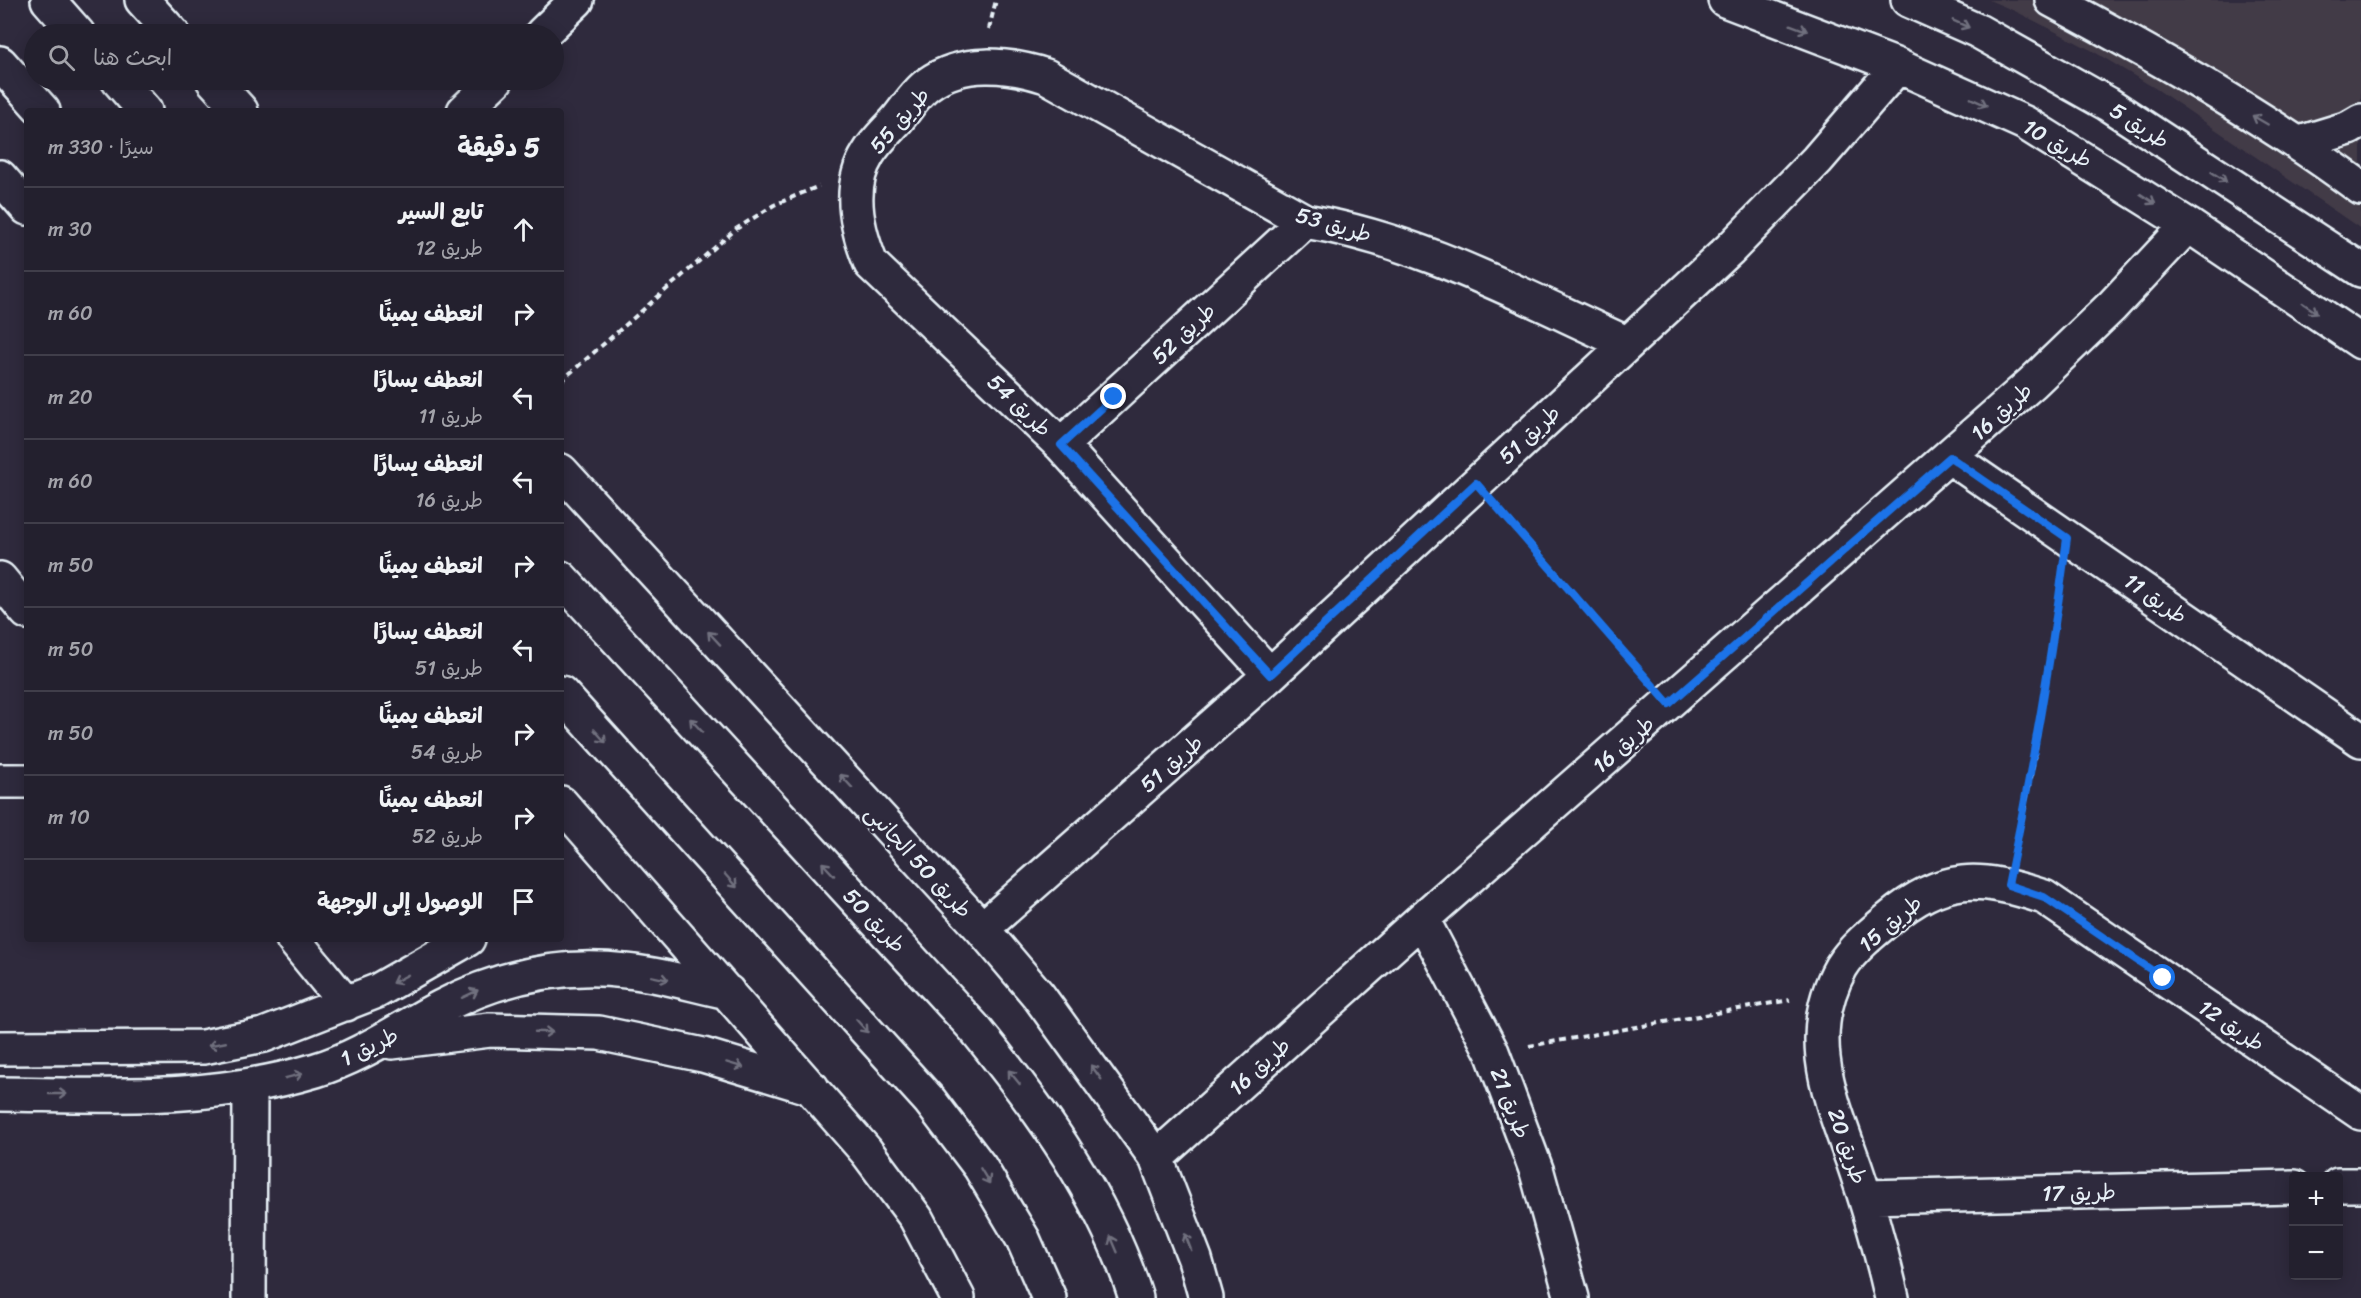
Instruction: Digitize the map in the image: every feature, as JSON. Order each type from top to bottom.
[{"type":"street","points":[[48,0],[69,24]]},
{"type":"street","points":[[142,0],[164,24]]},
{"type":"street","points":[[552,24],[577,0]]},
{"type":"street","name":"طريق 10","points":[[1725,0],[1898,66],[2025,123],[2188,225],[2361,342]]},
{"type":"street","points":[[2052,0],[2300,143],[2361,188]]},
{"type":"street","name":"طريق 5","points":[[1911,1],[1978,31],[2108,104],[2361,270]]},
{"type":"street","points":[[0,63],[24,90]]},
{"type":"street","name":"طريق 55","points":[[859,175],[868,154],[927,84],[955,72],[986,66]]},
{"type":"street","name":"طريق 53","points":[[986,66],[1017,67],[1046,76],[1305,221],[1344,227],[1419,249],[1626,343]]},
{"type":"street","name":"طريق 51","points":[[982,929],[1270,675],[1730,249],[1809,168],[1898,66]]},
{"type":"street","points":[[24,90],[40,108]]},
{"type":"street","points":[[127,90],[143,108]]},
{"type":"street","points":[[222,90],[238,108]]},
{"type":"street","points":[[467,108],[486,90]]},
{"type":"street","points":[[2300,143],[2349,128],[2361,121]]},
{"type":"street","name":"طريق 54","points":[[859,175],[856,205],[859,236],[871,264],[1061,445],[1270,675]]},
{"type":"street","points":[[0,177],[24,205]]},
{"type":"street","name":"طريق 52","points":[[1061,445],[1305,221]]},
{"type":"street","name":"طريق 16","points":[[1156,1158],[1422,919],[1950,457],[2112,306],[2188,225]]},
{"type":"street","name":"طريق 11","points":[[1950,457],[2361,740]]},
{"type":"street","name":"طريق 50 الجانبى","points":[[564,474],[982,929],[1045,1004],[1156,1158],[1195,1259],[1206,1298]]},
{"type":"street","points":[[0,579],[24,608]]},
{"type":"street","name":"طريق 50","points":[[564,581],[976,1030],[1025,1090],[1067,1154],[1104,1221],[1136,1298]]},
{"type":"street","points":[[564,696],[930,1101],[980,1167],[1023,1239],[1049,1298]]},
{"type":"street","points":[[0,781],[24,781]]},
{"type":"street","points":[[564,806],[866,1151],[916,1218],[958,1298]]},
{"type":"street","name":"طريق 15","points":[[1830,993],[1842,965],[1870,935],[1901,908],[1936,886],[1973,882],[2008,885]]},
{"type":"street","name":"طريق 12","points":[[2008,885],[2044,897],[2361,1113]]},
{"type":"street","name":"طريق 21","points":[[1422,919],[1492,1052],[1537,1172],[1572,1298]]},
{"type":"street","points":[[295,942],[346,1004]]},
{"type":"street","name":"طريق 1","points":[[0,1048],[203,1047],[264,1035],[377,991],[463,942]]},
{"type":"street","name":"طريق 1","points":[[0,1094],[186,1095],[250,1087],[318,1070],[381,1043],[440,1007],[476,991],[531,973],[579,968],[627,971],[728,992]]},
{"type":"street","name":"طريق 20","points":[[1830,993],[1822,1023],[1826,1084],[1865,1197],[1892,1298]]},
{"type":"street","points":[[381,1043],[490,1030],[599,1033],[703,1055],[812,1088]]},
{"type":"street","points":[[250,1087],[255,1294]]},
{"type":"street","points":[[2343,1185],[2361,1185]]},
{"type":"street","name":"طريق 17","points":[[1865,1197],[2289,1187]]},
{"type":"path","points":[[564,378],[736,229],[785,200],[816,187],[859,175]]},
{"type":"path","points":[[1476,483],[1669,704]]},
{"type":"path","points":[[2008,885],[2050,665],[2067,538]]},
{"type":"path","points":[[1492,1052],[1830,993]]},
{"type":"shaded area","points":[[1989,0],[2361,0],[2361,229],[2158,90],[2091,50]]},
{"type":"route","points":[[1114,397],[1061,445],[1270,675],[1476,483],[1669,704],[1950,457],[2067,538],[2052,654],[2032,770],[2008,885],[2044,897],[2163,978]]}]
